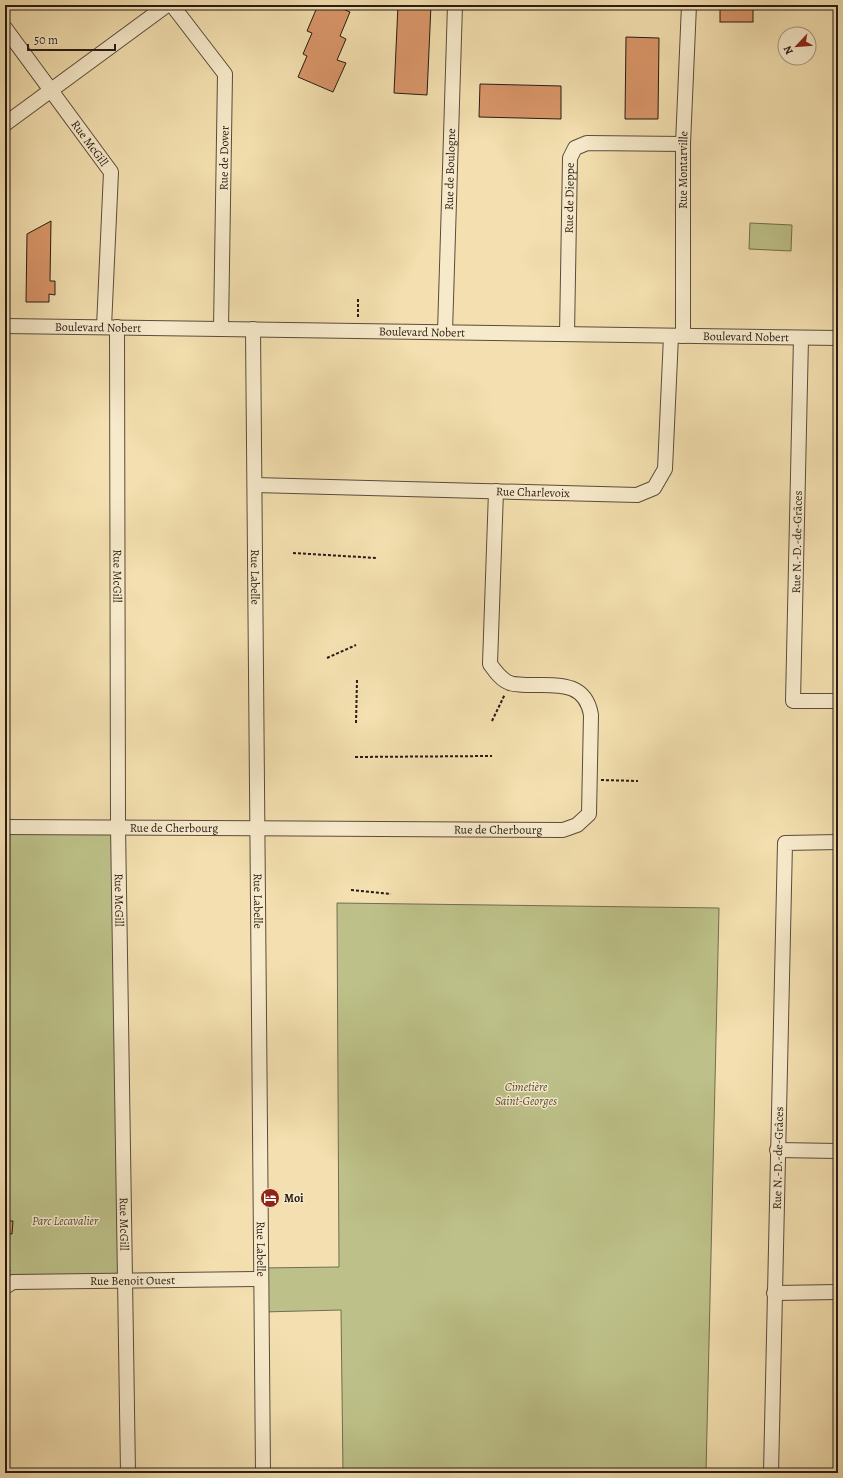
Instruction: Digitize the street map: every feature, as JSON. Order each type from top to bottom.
[{"type":"street","points":[[5,124],[166,5]]},
{"type":"street","name":"Rue de Dover","points":[[172,5],[225,74],[221,329]]},
{"type":"street","name":"Rue de Boulogne","points":[[445,332],[455,5]]},
{"type":"street","name":"Rue Montarville","points":[[677,336],[689,5]]},
{"type":"street","name":"Rue McGill","points":[[5,28],[52,89],[111,172],[111,327],[128,1473]]},
{"type":"street","name":"Rue de Dieppe","points":[[567,334],[570,158],[575,148],[587,143],[684,144]]},
{"type":"street","name":"Boulevard Nobert","points":[[5,326],[838,338]]},
{"type":"street","name":"Rue Labelle","points":[[253,329],[263,1473]]},
{"type":"street","name":"Rue Charlevoix","points":[[255,485],[637,495],[654,488],[665,469],[677,336]]},
{"type":"street","name":"Rue N.-D.-de-Grâces","points":[[801,338],[793,701],[838,702]]},
{"type":"street","points":[[496,491],[490,664],[499,676],[510,684]]},
{"type":"street","name":"Rue de Cherbourg","points":[[5,827],[118,826],[563,830],[576,824],[589,814],[591,715],[589,706],[584,695],[568,687],[510,684]]},
{"type":"street","name":"Rue N.-D.-de-Grâces","points":[[771,1473],[785,843],[838,842]]},
{"type":"street","points":[[777,1150],[838,1151]]},
{"type":"street","name":"Rue Benoit Ouest","points":[[9,1285],[126,1280],[261,1279]]},
{"type":"street","points":[[774,1293],[838,1292]]},
{"type":"path","points":[[358,299],[358,331]]},
{"type":"path","points":[[293,553],[377,558]]},
{"type":"path","points":[[327,658],[356,645]]},
{"type":"path","points":[[356,723],[357,680]]},
{"type":"path","points":[[492,721],[510,684]]},
{"type":"path","points":[[355,757],[492,756]]},
{"type":"path","points":[[590,780],[638,781]]},
{"type":"path","points":[[351,890],[391,894]]},
{"type":"path","points":[[5,1251],[9,1285]]},
{"type":"green space","points":[[750,223],[792,225],[791,251],[749,249]]},
{"type":"green space","name":"Parc Lecavalier","points":[[118,826],[126,1280],[5,1287],[5,827]]},
{"type":"green space","name":"Cimetière Saint-Georges","points":[[337,903],[719,908],[706,1473],[343,1473],[341,1310],[262,1312],[261,1268],[339,1267]]},
{"type":"building","points":[[318,5],[334,5],[350,12],[340,36],[346,39],[337,60],[346,63],[333,92],[298,77],[307,56],[303,54],[312,33],[307,31]]},
{"type":"building","points":[[398,5],[431,5],[427,95],[394,93]]},
{"type":"building","points":[[720,5],[753,5],[753,22],[720,22]]},
{"type":"building","points":[[626,37],[659,38],[658,119],[625,119]]},
{"type":"building","points":[[480,84],[561,86],[561,119],[479,117]]},
{"type":"building","points":[[51,221],[50,281],[55,281],[55,295],[49,294],[49,302],[26,302],[27,234]]},
{"type":"building","points":[[6,1221],[13,1221],[12,1234],[5,1233]]},
{"type":"place","name":"Moi","points":[[270,1198]]}]
